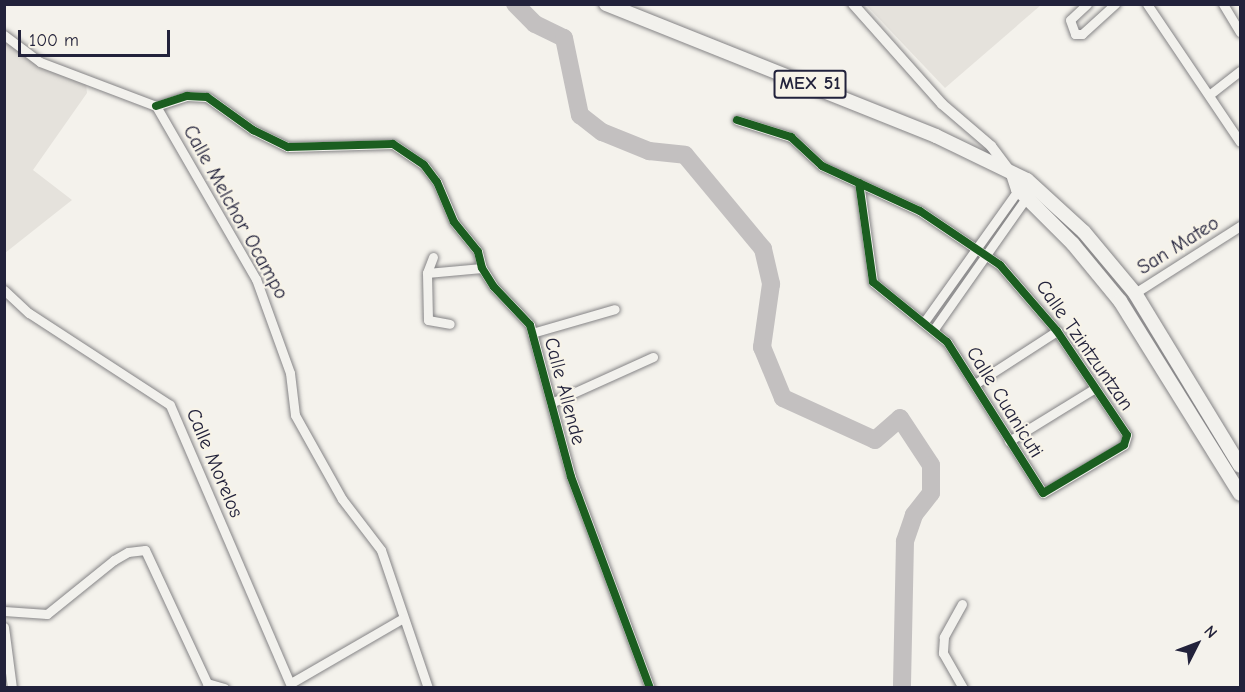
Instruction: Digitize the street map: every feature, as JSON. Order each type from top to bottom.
[{"type":"main road","name":"MEX 51","points":[[606,4],[796,78],[936,136],[1012,173]]},
{"type":"main road","points":[[1012,173],[1120,301],[1240,494]]},
{"type":"main road","points":[[1027,188],[1084,232],[1135,293],[1240,466]]},
{"type":"street","points":[[853,4],[942,104],[991,146],[1012,173]]},
{"type":"street","points":[[1087,4],[1070,20],[1070,28],[1080,35],[1115,4]]},
{"type":"street","points":[[1147,4],[1240,142]]},
{"type":"street","points":[[1223,4],[1240,32]]},
{"type":"street","points":[[4,35],[40,62],[156,106]]},
{"type":"street","points":[[1209,95],[1240,71]]},
{"type":"street","name":"Calle Allende","points":[[156,106],[187,96],[207,97],[252,130],[288,147],[393,144],[410,153],[437,182],[444,205],[472,242],[482,268],[509,305],[522,315],[532,333],[571,477],[650,687]]},
{"type":"street","name":"Calle Melchor Ocampo","points":[[156,106],[256,279],[290,373],[295,415],[342,499],[381,550],[428,687]]},
{"type":"street","name":"Calle Tzintzuntzan","points":[[737,120],[791,137],[822,166],[920,212],[976,248],[1020,284],[1057,331],[1128,440],[1043,493]]},
{"type":"street","name":"Calle Cuanicuti","points":[[858,183],[873,282],[934,330],[961,359],[1009,441],[1043,493]]},
{"type":"street","points":[[924,322],[976,248],[1027,188]]},
{"type":"street","points":[[934,330],[1027,188]]},
{"type":"street","name":"San Mateo","points":[[1135,293],[1240,226]]},
{"type":"street","points":[[433,257],[427,273],[429,324],[450,324]]},
{"type":"street","points":[[427,273],[482,268]]},
{"type":"street","name":"Calle Morelos","points":[[4,290],[29,312],[170,405],[291,685]]},
{"type":"street","points":[[532,333],[615,309]]},
{"type":"street","points":[[975,384],[1057,331]]},
{"type":"street","points":[[551,403],[653,357]]},
{"type":"street","points":[[1009,441],[1095,388]]},
{"type":"street","points":[[4,611],[47,614],[114,560],[128,552],[145,550],[207,683],[224,687]]},
{"type":"street","points":[[962,604],[944,637],[943,653],[963,687]]},
{"type":"street","points":[[291,685],[403,618]]},
{"type":"street","points":[[4,627],[12,687]]},
{"type":"shaded area","points":[[866,5],[1041,5],[945,88]]},
{"type":"shaded area","points":[[5,41],[40,67],[86,84],[87,93],[33,170],[72,200],[5,253]]},
{"type":"waterway","points":[[515,4],[535,24],[564,38],[580,115],[602,132],[649,151],[685,155],[763,249],[771,284],[762,347],[783,398],[875,440],[900,418],[931,465],[931,493],[914,515],[905,541],[902,688]]},
{"type":"cycle path","points":[[156,106],[187,96],[207,97],[253,130],[288,147],[393,144],[424,165],[437,182],[454,222],[478,252],[482,268],[494,287],[530,325],[571,477],[650,688]]},
{"type":"cycle path","points":[[737,120],[791,137],[822,166],[920,211],[1000,265],[1057,331],[1127,435],[1124,445],[1043,493],[947,342],[873,282],[859,183]]}]
